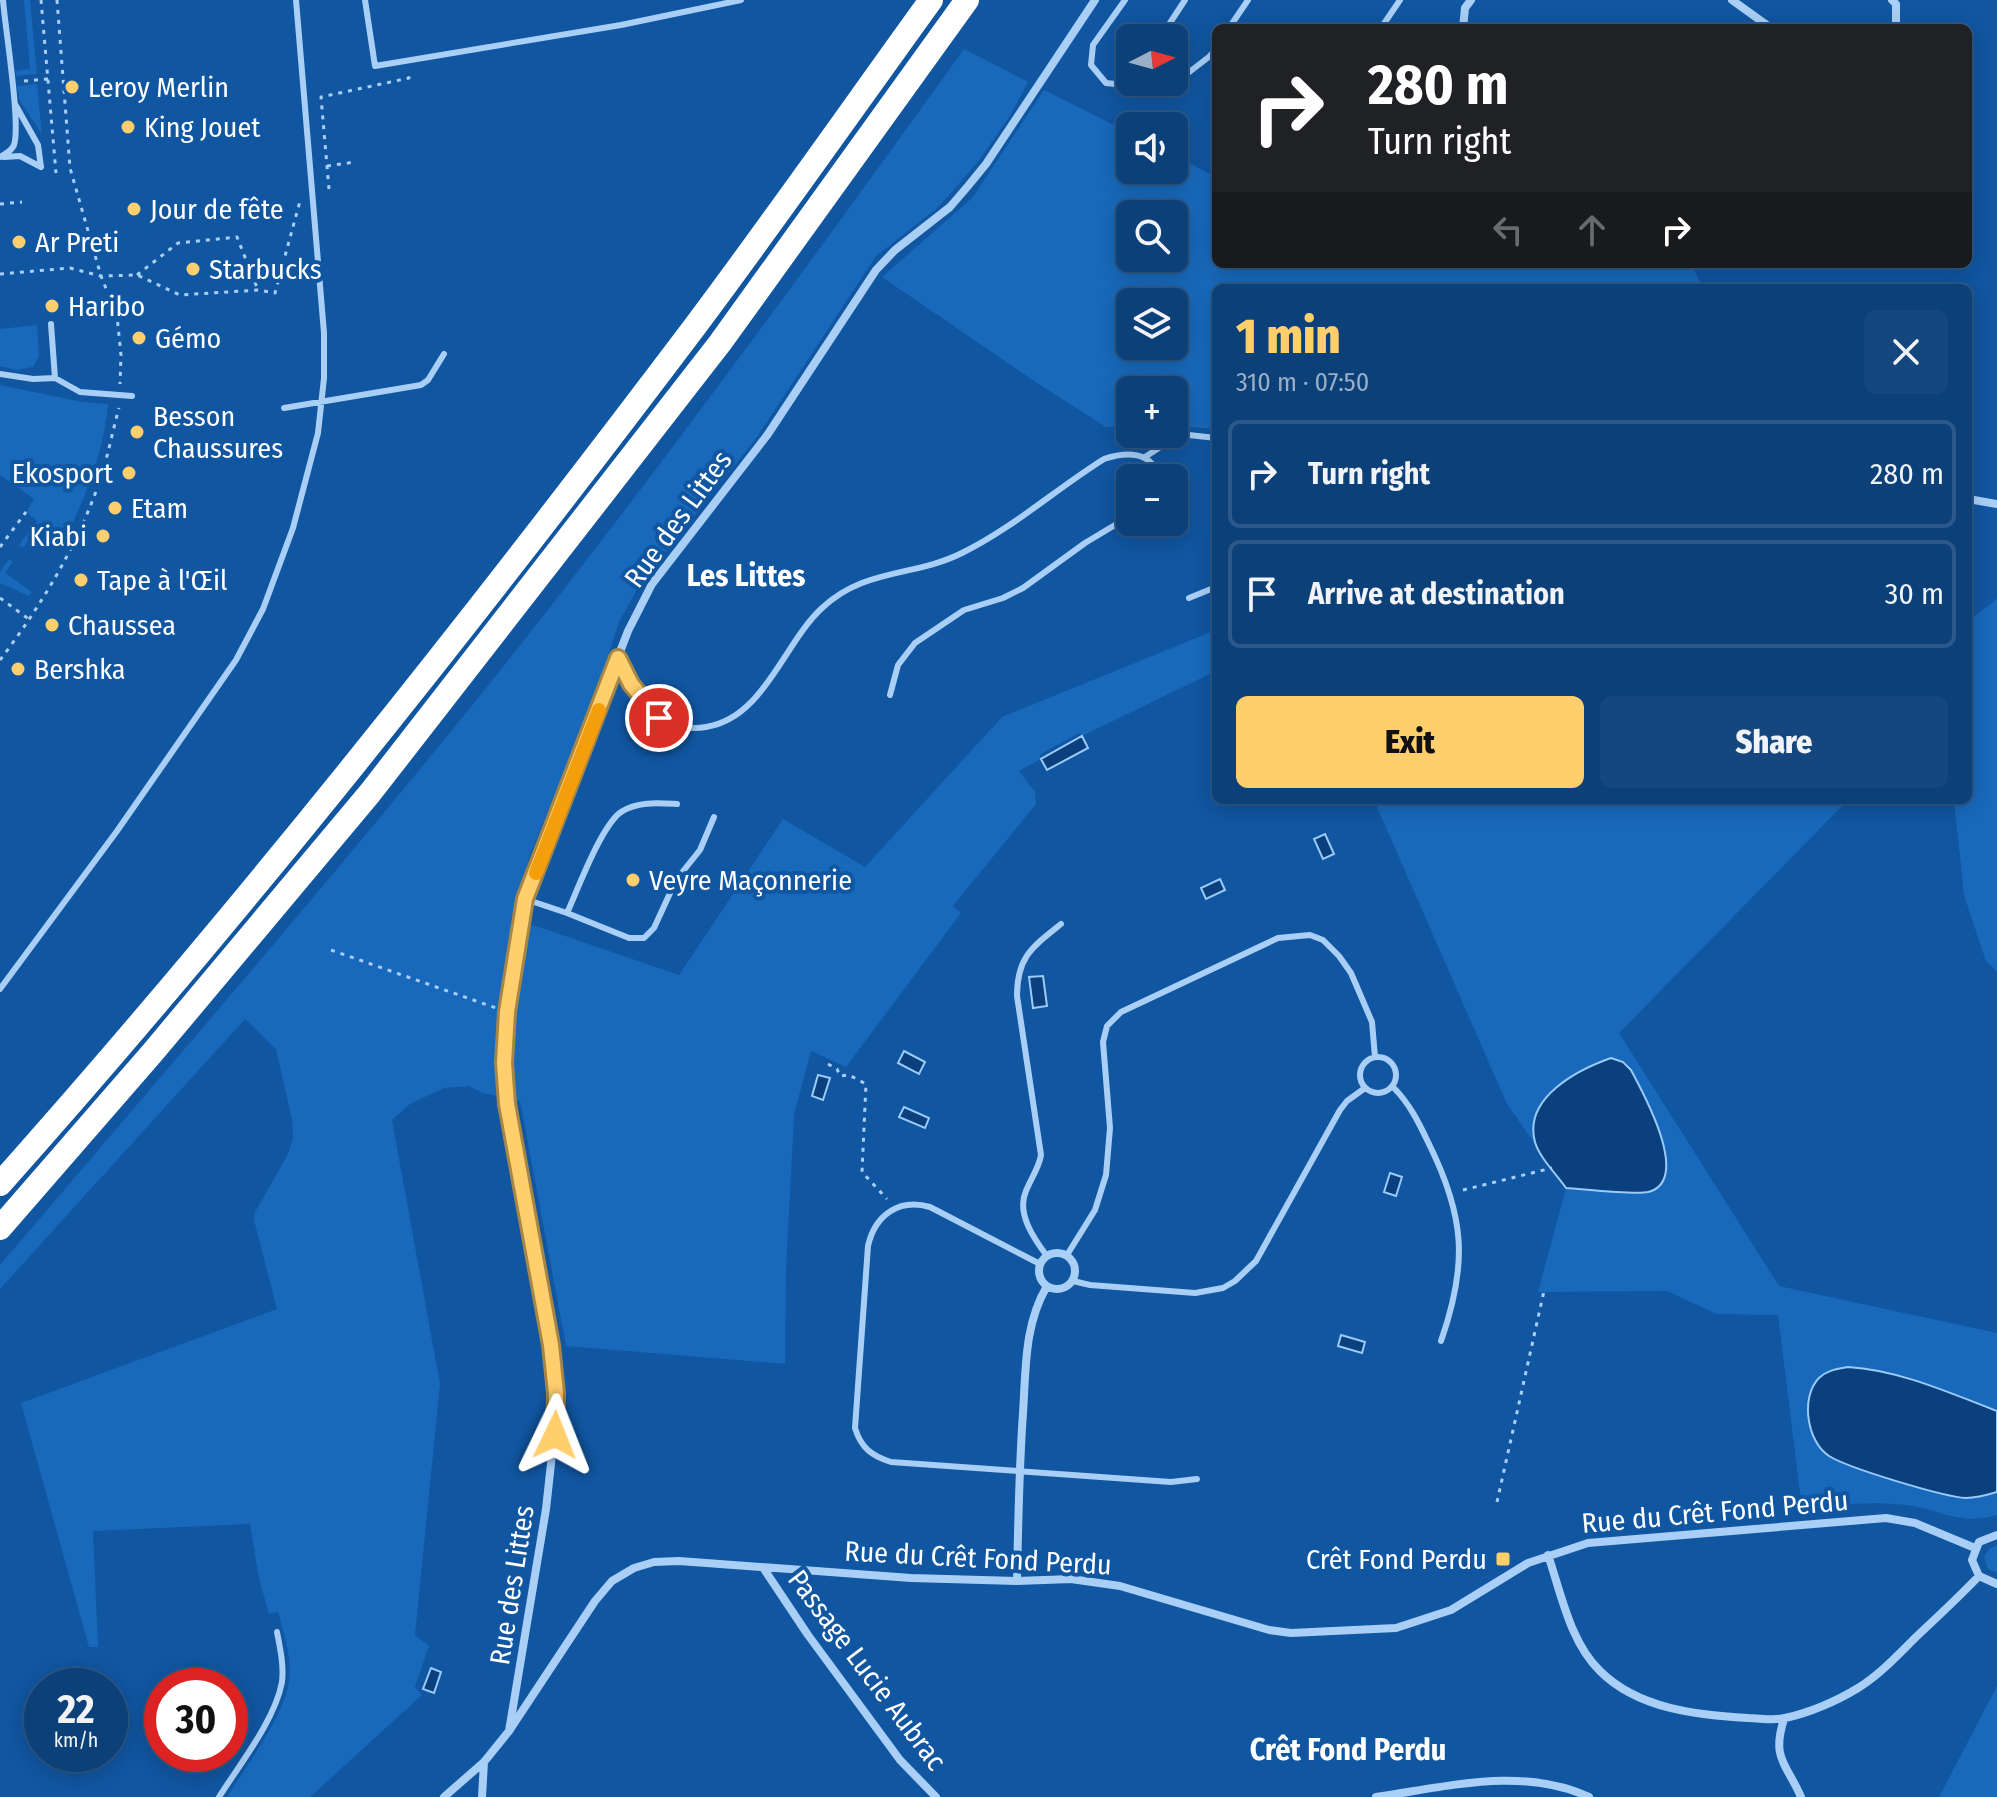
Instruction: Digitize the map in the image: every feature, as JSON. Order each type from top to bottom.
[{"type":"highway","points":[[0,1184],[216,934],[407,698],[697,324],[931,0]]},
{"type":"highway","points":[[0,1228],[153,1052],[370,793],[720,343],[967,0]]},
{"type":"street","name":"Rue des Littes","points":[[509,1731],[546,1509],[556,1418],[548,1330],[507,1104],[504,1063],[507,1012],[525,899],[628,631],[652,584],[768,434],[884,260],[950,207],[1000,144],[1095,0]]},
{"type":"street","points":[[1463,24],[1465,8],[1471,0]]},
{"type":"street","points":[[1732,0],[1765,24]]},
{"type":"street","points":[[1892,0],[1896,4],[1896,24]]},
{"type":"street","points":[[1972,500],[1997,504]]},
{"type":"street","points":[[1055,1252],[1067,1255],[1074,1264],[1073,1281],[1064,1288],[1047,1286],[1040,1276],[1044,1260],[1055,1252]]},
{"type":"street","points":[[1017,1581],[1029,1328],[1047,1286]]},
{"type":"street","name":"Rue du Crêt Fond Perdu","points":[[444,1797],[484,1762],[509,1731],[595,1601],[612,1581],[634,1568],[654,1562],[679,1561],[911,1578],[1071,1579],[1108,1584],[1269,1630],[1303,1633],[1411,1625],[1451,1610],[1504,1575],[1548,1555],[1588,1543],[1886,1518],[1915,1523],[1975,1548]]},
{"type":"street","points":[[1997,1535],[1985,1537],[1975,1548],[1973,1566],[1979,1576],[1997,1584]]},
{"type":"street","points":[[1548,1555],[1571,1623],[1583,1648],[1599,1671],[1626,1692],[1654,1704],[1703,1713],[1784,1719],[1841,1697],[1869,1681],[1979,1576]]},
{"type":"street","name":"Passage Lucie Aubrac","points":[[764,1569],[808,1635],[900,1760],[936,1797]]},
{"type":"street","points":[[1784,1719],[1778,1735],[1779,1751],[1784,1768],[1801,1797]]},
{"type":"street","points":[[482,1797],[484,1762]]},
{"type":"street","points":[[1376,1797],[1497,1780],[1519,1780],[1560,1786],[1589,1797]]},
{"type":"lane","points":[[0,157],[10,151],[15,143],[3,0]]},
{"type":"lane","points":[[0,989],[117,831],[236,660],[263,609],[293,528],[316,444],[324,333],[296,0]]},
{"type":"lane","points":[[365,0],[375,66],[621,25],[741,0]]},
{"type":"lane","points":[[1116,83],[1106,83],[1091,65],[1093,45],[1125,0]]},
{"type":"lane","points":[[1169,24],[1185,0]]},
{"type":"lane","points":[[1232,24],[1248,0]]},
{"type":"lane","points":[[1384,24],[1400,0]]},
{"type":"lane","points":[[1188,73],[1212,53]]},
{"type":"lane","points":[[0,157],[20,156],[41,167],[38,145],[13,101]]},
{"type":"lane","points":[[51,324],[55,378]]},
{"type":"lane","points":[[284,408],[421,385],[428,380],[444,354]]},
{"type":"lane","points":[[0,374],[33,379],[55,378],[80,392],[132,396]]},
{"type":"lane","points":[[1145,457],[1180,434],[1212,438]]},
{"type":"lane","points":[[618,658],[631,684],[659,718],[691,728],[708,727],[746,707],[768,683],[801,631],[822,608],[846,590],[869,578],[941,562],[960,554],[1019,518],[1104,459],[1119,454],[1145,457],[1152,464]]},
{"type":"lane","points":[[890,695],[898,665],[915,643],[964,610],[1023,588],[1116,524]]},
{"type":"lane","points":[[1189,598],[1212,589]]},
{"type":"lane","points":[[567,913],[607,826],[621,812],[649,803],[677,804]]},
{"type":"lane","points":[[525,899],[629,938],[644,938],[654,928],[676,880],[700,850],[714,817]]},
{"type":"lane","points":[[1044,1260],[1022,1206],[1023,1196],[1041,1155],[1017,979],[1025,955],[1061,924]]},
{"type":"lane","points":[[1067,1255],[1095,1210],[1106,1175],[1110,1128],[1103,1042],[1107,1026],[1121,1012],[1278,938],[1310,935],[1323,940],[1351,973],[1372,1022],[1375,1057]]},
{"type":"lane","points":[[1375,1057],[1393,1063],[1397,1075],[1393,1087],[1379,1094],[1365,1088],[1360,1072],[1365,1062],[1375,1057]]},
{"type":"lane","points":[[1393,1087],[1413,1111],[1450,1193],[1457,1216],[1460,1245],[1450,1311],[1441,1341]]},
{"type":"lane","points":[[1073,1281],[1195,1293],[1223,1288],[1235,1281],[1256,1261],[1340,1110],[1365,1088]]},
{"type":"lane","points":[[1044,1260],[916,1203],[894,1208],[878,1222],[868,1246],[855,1428],[858,1437],[870,1454],[891,1462],[1171,1482],[1197,1479]]},
{"type":"lane","points":[[219,1797],[275,1706],[282,1680],[277,1632]]},
{"type":"path","points":[[41,0],[56,173]]},
{"type":"path","points":[[57,0],[70,168],[101,276],[117,316],[121,355],[120,393]]},
{"type":"path","points":[[329,189],[321,97],[409,78],[415,60]]},
{"type":"path","points":[[18,82],[48,79]]},
{"type":"path","points":[[327,166],[355,162]]},
{"type":"path","points":[[0,274],[70,268],[101,276],[137,275],[180,295],[258,290],[275,293],[302,193]]},
{"type":"path","points":[[0,204],[22,202]]},
{"type":"path","points":[[137,275],[178,243],[237,237],[258,290]]},
{"type":"path","points":[[0,660],[30,620],[66,560],[99,485],[119,405]]},
{"type":"path","points":[[0,547],[26,512]]},
{"type":"path","points":[[0,598],[30,620]]},
{"type":"path","points":[[331,950],[507,1012]]},
{"type":"path","points":[[828,1064],[837,1069],[840,1076],[849,1075],[866,1084],[862,1172],[894,1208]]},
{"type":"path","points":[[1450,1193],[1552,1168]]},
{"type":"path","points":[[1497,1502],[1544,1291]]},
{"type":"shaded area","points":[[24,0],[30,0],[37,74],[16,76],[15,71],[30,69]]},
{"type":"shaded area","points":[[964,49],[1028,82],[1010,116],[952,192],[936,209],[876,256],[757,437],[640,584],[619,622],[595,696],[530,855],[510,923],[536,926],[679,975],[783,819],[865,867],[1002,717],[1212,632],[1212,673],[1082,736],[1079,733],[1039,755],[1041,759],[1019,771],[1035,792],[1036,804],[953,906],[961,913],[846,1067],[811,1051],[794,1115],[785,1364],[566,1346],[520,1101],[483,1093],[469,1086],[444,1088],[410,1104],[392,1120],[440,1384],[415,1635],[429,1646],[415,1687],[422,1695],[310,1797],[227,1797],[243,1772],[248,1772],[248,1765],[281,1708],[289,1680],[285,1637],[278,1612],[269,1614],[259,1579],[250,1524],[93,1531],[98,1647],[89,1647],[21,1403],[277,1309],[254,1220],[255,1212],[287,1156],[293,1139],[292,1120],[276,1049],[245,1019],[0,1289],[0,1265],[424,765],[607,534],[728,374]]},
{"type":"shaded area","points":[[37,84],[42,134],[20,101],[17,86]]},
{"type":"shaded area","points":[[1044,90],[1116,126],[1116,184],[1188,184],[1188,162],[1212,175],[1212,268],[1693,268],[1701,284],[1212,284],[1212,429],[1188,427],[1188,376],[1116,376],[1116,427],[1106,427],[882,277],[972,198]]},
{"type":"shaded area","points":[[37,325],[39,356],[33,367],[16,370],[0,366],[0,329]]},
{"type":"shaded area","points":[[0,385],[82,402],[108,404],[98,456],[66,538],[43,521],[23,548],[19,545],[37,521],[26,512],[34,499],[0,475]]},
{"type":"shaded area","points":[[9,559],[13,562],[5,573],[32,592],[29,596],[0,583],[0,572]]},
{"type":"shaded area","points":[[1997,599],[1997,971],[1986,961],[1964,895],[1954,804],[1972,804],[1972,618]]},
{"type":"shaded area","points":[[1082,736],[1088,748],[1047,770],[1041,759]]},
{"type":"shaded area","points":[[1376,804],[1844,804],[1619,1033],[1779,1286],[1997,1333],[1997,1515],[1961,1518],[1920,1507],[1880,1503],[1802,1509],[1778,1315],[1717,1314],[1667,1291],[1538,1292],[1566,1188],[1507,1104]]},
{"type":"shaded area","points":[[1325,834],[1334,854],[1323,859],[1314,839]]},
{"type":"shaded area","points":[[1220,879],[1225,890],[1206,899],[1201,888]]},
{"type":"shaded area","points":[[1043,976],[1047,1006],[1033,1008],[1029,977]]},
{"type":"shaded area","points":[[904,1051],[925,1062],[919,1074],[898,1063]]},
{"type":"shaded area","points":[[1611,1058],[1623,1062],[1631,1070],[1660,1135],[1666,1171],[1661,1184],[1648,1192],[1566,1188],[1544,1160],[1535,1142],[1533,1126],[1545,1099],[1569,1078]]},
{"type":"shaded area","points":[[818,1075],[830,1078],[823,1100],[812,1096]]},
{"type":"shaded area","points":[[904,1107],[929,1118],[925,1128],[899,1117]]},
{"type":"shaded area","points":[[1390,1173],[1402,1177],[1396,1196],[1384,1192]]},
{"type":"shaded area","points":[[1341,1335],[1365,1342],[1362,1353],[1338,1346]]},
{"type":"shaded area","points":[[1848,1367],[1905,1377],[1997,1411],[1997,1492],[1966,1498],[1955,1496],[1875,1474],[1829,1456],[1815,1441],[1811,1430],[1809,1396],[1822,1375]]},
{"type":"shaded area","points":[[1997,1545],[1997,1573],[1988,1569],[1984,1557],[1989,1549]]},
{"type":"shaded area","points":[[431,1668],[441,1672],[434,1693],[423,1689]]},
{"type":"shaded area","points":[[1997,1686],[1997,1797],[1939,1797]]},
{"type":"slow traffic","points":[[536,873],[599,710]]},
{"type":"place","name":"Leroy Merlin","points":[[72,87]]},
{"type":"place","name":"King Jouet","points":[[128,127]]},
{"type":"place","name":"Jour de fête","points":[[134,209]]},
{"type":"place","name":"Ar Preti","points":[[19,242]]},
{"type":"place","name":"Starbucks","points":[[193,269]]},
{"type":"place","name":"Haribo","points":[[52,306]]},
{"type":"place","name":"Gémo","points":[[139,338]]},
{"type":"place","name":"Besson Chaussures","points":[[137,432]]},
{"type":"place","name":"Ekosport","points":[[129,473]]},
{"type":"place","name":"Etam","points":[[115,508]]},
{"type":"place","name":"Kiabi","points":[[103,536]]},
{"type":"place","name":"Tape à l'Œil","points":[[81,580]]},
{"type":"place","name":"Chaussea","points":[[52,625]]},
{"type":"place","name":"Bershka","points":[[18,669]]},
{"type":"place","name":"Veyre Maçonnerie","points":[[633,880]]},
{"type":"place","name":"Crêt Fond Perdu","points":[[1503,1559]]},
{"type":"district","name":"Les Littes","points":[[746,576]]},
{"type":"district","name":"Crêt Fond Perdu","points":[[1348,1750]]},
{"type":"route","points":[[555,1435],[556,1393],[551,1345],[507,1104],[504,1063],[507,1012],[525,899],[618,658],[631,684],[659,718]]}]
